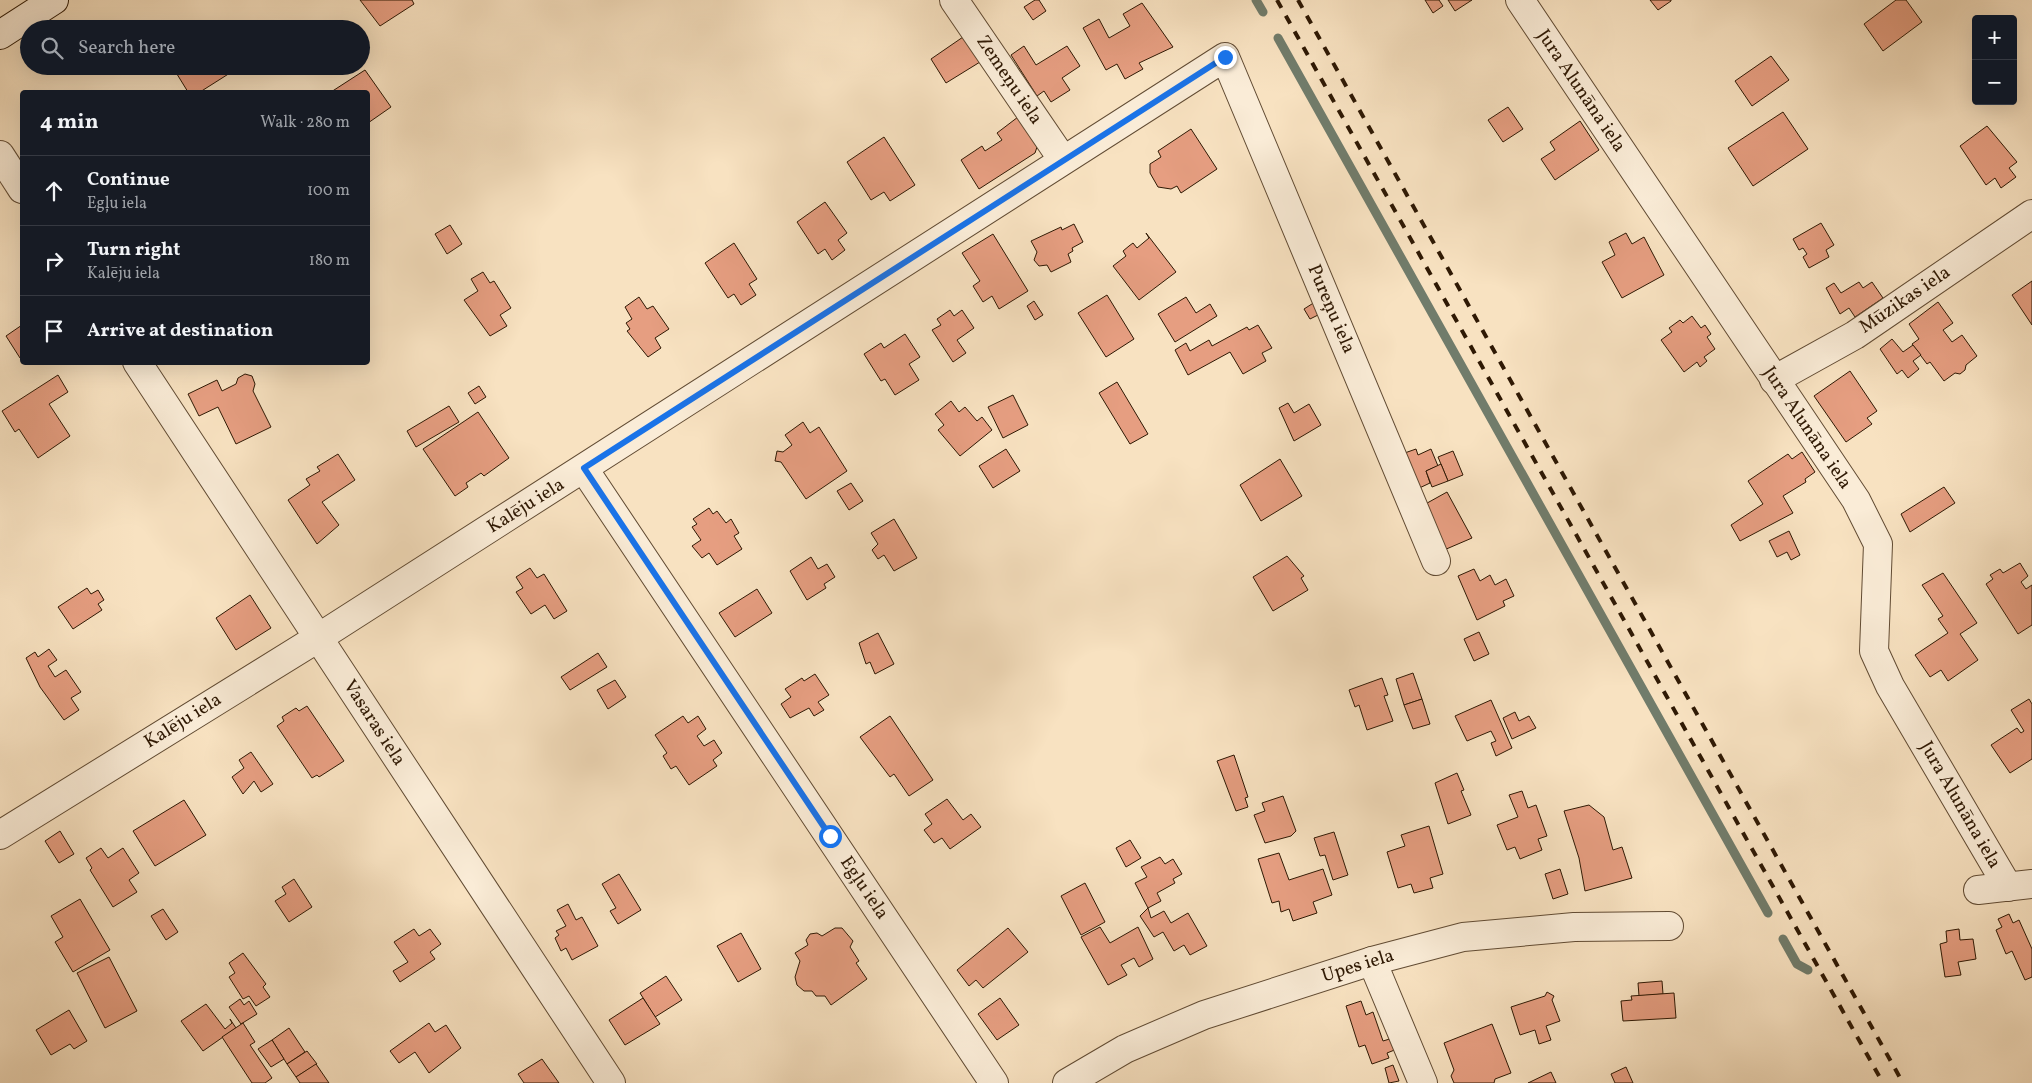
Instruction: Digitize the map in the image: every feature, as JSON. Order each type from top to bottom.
[{"type":"street","points":[[23,20],[54,0]]},
{"type":"street","name":"Zemeņu iela","points":[[954,0],[1063,160]]},
{"type":"street","name":"Jura Alunāna iela","points":[[1520,0],[1856,500],[1878,544],[1874,651],[1890,686],[2024,889]]},
{"type":"street","points":[[0,35],[20,22]]},
{"type":"street","name":"Kalēju iela","points":[[0,835],[318,638],[1225,57]]},
{"type":"street","name":"Pureņu iela","points":[[1225,57],[1436,561]]},
{"type":"street","points":[[0,155],[20,186]]},
{"type":"street","name":"Mūzikas iela","points":[[1774,380],[1855,335],[2032,214]]},
{"type":"street","name":"Vasaras iela","points":[[139,365],[611,1083]]},
{"type":"street","name":"Egļu iela","points":[[584,468],[994,1083]]},
{"type":"street","points":[[1978,890],[2024,889]]},
{"type":"street","name":"Upes iela","points":[[1067,1083],[1125,1049],[1204,1015],[1372,961],[1463,937],[1574,927],[1669,926]]},
{"type":"street","points":[[1372,961],[1423,1083]]},
{"type":"building","points":[[360,0],[412,0],[414,4],[380,26]]},
{"type":"building","points":[[1035,0],[1039,0],[1046,11],[1033,20],[1024,7]]},
{"type":"building","points":[[1425,0],[1439,0],[1443,6],[1433,13]]},
{"type":"building","points":[[1448,0],[1472,0],[1455,11]]},
{"type":"building","points":[[1650,0],[1671,0],[1671,1],[1658,10]]},
{"type":"building","points":[[1896,0],[1906,0],[1922,22],[1883,51],[1864,24]]},
{"type":"building","points":[[1142,3],[1173,47],[1139,63],[1143,69],[1125,79],[1117,64],[1106,70],[1083,28],[1099,19],[1109,38],[1130,26],[1123,14]]},
{"type":"building","points":[[963,37],[980,62],[946,83],[931,59]]},
{"type":"building","points":[[1024,46],[1036,65],[1067,46],[1080,66],[1062,78],[1070,90],[1051,102],[1044,91],[1037,96],[1011,55]]},
{"type":"building","points":[[1771,56],[1789,80],[1752,106],[1735,81]]},
{"type":"building","points":[[178,75],[227,75],[203,90],[187,90]]},
{"type":"building","points":[[357,75],[369,75],[391,107],[370,122],[370,90],[334,90]]},
{"type":"building","points":[[1508,107],[1523,129],[1503,142],[1488,120]]},
{"type":"building","points":[[1783,112],[1808,149],[1753,186],[1728,148]]},
{"type":"building","points":[[1018,117],[1037,147],[1035,153],[979,189],[961,160],[982,146],[985,151],[1002,140],[997,133]]},
{"type":"building","points":[[1580,121],[1599,150],[1555,180],[1541,159],[1555,150],[1550,142]]},
{"type":"building","points":[[1987,126],[2017,162],[2009,168],[2016,177],[2001,188],[1995,178],[1986,185],[1960,146]]},
{"type":"building","points":[[1191,129],[1217,169],[1181,193],[1177,186],[1171,189],[1158,187],[1150,173],[1150,164],[1161,157],[1158,151]]},
{"type":"building","points":[[884,137],[915,185],[890,201],[884,192],[871,200],[847,162]]},
{"type":"building","points":[[825,202],[847,233],[838,240],[845,250],[832,260],[825,249],[818,254],[797,222]]},
{"type":"building","points":[[1821,223],[1834,245],[1826,250],[1829,257],[1809,268],[1803,257],[1807,254],[1803,248],[1799,250],[1793,239]]},
{"type":"building","points":[[1074,224],[1083,242],[1072,248],[1073,251],[1068,254],[1071,262],[1051,272],[1047,265],[1039,266],[1034,260],[1037,252],[1031,241],[1061,227],[1062,230]]},
{"type":"building","points":[[450,225],[462,244],[447,254],[435,234]]},
{"type":"building","points":[[1146,233],[1176,272],[1139,300],[1113,266],[1126,256],[1123,251],[1129,246],[1133,243],[1137,248],[1149,238]]},
{"type":"building","points":[[1626,233],[1632,244],[1644,237],[1664,275],[1622,298],[1602,262],[1615,255],[1609,242]]},
{"type":"building","points":[[993,234],[1028,291],[999,309],[992,296],[983,302],[973,286],[980,281],[962,253]]},
{"type":"building","points":[[734,243],[757,279],[749,284],[756,295],[741,305],[734,294],[728,298],[705,263]]},
{"type":"building","points":[[483,272],[490,283],[494,281],[511,308],[500,315],[507,326],[490,336],[464,300],[478,291],[471,279]]},
{"type":"building","points":[[2032,281],[2032,325],[2012,295]]},
{"type":"building","points":[[1859,282],[1863,288],[1872,282],[1883,298],[1855,317],[1849,308],[1840,314],[1826,288],[1834,283],[1841,293]]},
{"type":"building","points":[[1107,295],[1134,339],[1106,357],[1078,313]]},
{"type":"building","points":[[639,297],[647,309],[653,306],[669,329],[655,338],[661,348],[648,357],[627,331],[630,329],[626,323],[632,319],[625,307]]},
{"type":"building","points":[[1186,297],[1196,313],[1210,304],[1217,316],[1175,342],[1158,314]]},
{"type":"building","points":[[1034,301],[1043,315],[1035,320],[1027,306]]},
{"type":"building","points":[[1315,302],[1320,314],[1310,319],[1304,309]]},
{"type":"building","points":[[1938,302],[1953,323],[1943,330],[1952,342],[1962,335],[1977,356],[1966,365],[1965,370],[1960,374],[1955,373],[1944,381],[1930,362],[1927,364],[1912,344],[1919,339],[1909,324]]},
{"type":"building","points":[[950,310],[954,316],[962,310],[974,328],[957,340],[966,353],[953,362],[932,330],[941,325],[937,319]]},
{"type":"building","points":[[1692,316],[1701,328],[1705,325],[1711,334],[1707,337],[1715,349],[1704,357],[1707,361],[1700,367],[1697,362],[1684,372],[1661,340],[1672,332],[1669,328],[1680,320],[1683,323]]},
{"type":"building","points":[[1258,325],[1272,348],[1262,353],[1266,361],[1243,374],[1230,352],[1188,375],[1175,350],[1186,343],[1190,351],[1209,340],[1212,346],[1247,327],[1249,330]]},
{"type":"building","points":[[20,326],[20,358],[6,336]]},
{"type":"building","points":[[905,334],[920,357],[909,364],[919,380],[895,395],[885,379],[881,381],[864,354],[881,343],[884,348]]},
{"type":"building","points":[[1892,339],[1903,352],[1913,345],[1921,355],[1913,361],[1919,369],[1908,378],[1902,370],[1897,374],[1880,349]]},
{"type":"building","points":[[1850,371],[1877,411],[1867,418],[1872,424],[1846,442],[1814,396]]},
{"type":"building","points":[[245,374],[252,376],[255,384],[253,391],[271,427],[236,444],[218,407],[199,416],[188,394],[217,380],[222,391],[236,384],[238,378]]},
{"type":"building","points":[[58,375],[68,392],[49,404],[70,436],[38,458],[19,429],[15,432],[2,411]]},
{"type":"building","points":[[1117,382],[1148,434],[1130,444],[1099,393]]},
{"type":"building","points":[[479,386],[486,397],[475,404],[468,393]]},
{"type":"building","points":[[1013,395],[1028,425],[1003,438],[988,407]]},
{"type":"building","points":[[951,401],[959,412],[965,407],[977,421],[982,417],[992,430],[960,456],[938,430],[944,425],[935,414]]},
{"type":"building","points":[[1288,403],[1294,413],[1309,404],[1321,425],[1294,441],[1279,408]]},
{"type":"building","points":[[449,406],[459,422],[416,447],[407,431]]},
{"type":"building","points":[[478,412],[509,458],[484,476],[481,473],[466,483],[468,487],[455,496],[423,449]]},
{"type":"building","points":[[803,422],[810,433],[819,427],[847,471],[806,499],[781,462],[775,461],[777,451],[783,452],[792,445],[785,435]]},
{"type":"building","points":[[1006,449],[1020,471],[993,488],[979,466]]},
{"type":"building","points":[[1416,449],[1418,455],[1431,449],[1438,466],[1426,471],[1430,483],[1413,491],[1399,455]]},
{"type":"building","points":[[1453,451],[1463,475],[1448,481],[1438,457]]},
{"type":"building","points":[[1802,452],[1815,472],[1805,479],[1806,482],[1783,496],[1793,513],[1740,541],[1731,525],[1763,504],[1748,481],[1788,454],[1792,459]]},
{"type":"building","points":[[338,454],[355,480],[322,502],[339,525],[317,544],[288,500],[310,485],[306,479],[320,471],[317,467]]},
{"type":"building","points":[[1280,459],[1302,496],[1261,521],[1240,485]]},
{"type":"building","points":[[1441,464],[1448,481],[1432,487],[1426,471]]},
{"type":"building","points":[[851,483],[863,501],[849,510],[837,491]]},
{"type":"building","points":[[1944,487],[1955,503],[1910,532],[1901,514]]},
{"type":"building","points":[[1447,492],[1472,538],[1444,550],[1420,507]]},
{"type":"building","points":[[709,508],[713,514],[717,511],[726,523],[731,519],[739,533],[734,536],[742,549],[717,565],[709,553],[702,558],[692,546],[701,540],[692,527],[697,524],[693,519]]},
{"type":"building","points":[[894,519],[917,558],[894,571],[884,555],[878,559],[872,550],[878,544],[871,533]]},
{"type":"building","points":[[1789,531],[1800,555],[1791,560],[1787,552],[1777,557],[1769,541]]},
{"type":"building","points":[[1287,556],[1304,576],[1301,578],[1308,590],[1273,611],[1253,577]]},
{"type":"building","points":[[811,557],[818,569],[827,564],[835,577],[824,584],[826,588],[807,600],[790,571]]},
{"type":"building","points":[[2020,563],[2028,576],[2021,582],[2026,589],[2032,585],[2032,625],[2018,634],[1986,584],[1993,579],[1990,575],[2000,569],[2003,573]]},
{"type":"building","points":[[530,568],[537,578],[544,574],[567,611],[554,619],[545,605],[531,614],[516,592],[523,588],[516,577]]},
{"type":"building","points":[[1474,569],[1480,581],[1490,575],[1495,585],[1506,579],[1514,596],[1503,601],[1505,606],[1477,620],[1458,576]]},
{"type":"building","points":[[1943,573],[1977,623],[1960,634],[1978,660],[1948,681],[1941,670],[1930,677],[1915,655],[1948,633],[1938,619],[1943,616],[1922,585]]},
{"type":"building","points":[[87,588],[91,594],[98,590],[104,600],[98,604],[102,610],[73,629],[58,607]]},
{"type":"building","points":[[757,589],[772,613],[735,637],[719,613]]},
{"type":"building","points":[[250,595],[271,628],[236,650],[216,618]]},
{"type":"building","points":[[1479,632],[1489,654],[1474,661],[1464,639]]},
{"type":"building","points":[[878,633],[894,664],[875,674],[870,662],[866,664],[859,643]]},
{"type":"building","points":[[49,649],[57,660],[48,666],[55,677],[66,670],[81,692],[71,698],[79,710],[64,720],[40,687],[26,658],[35,652],[38,657]]},
{"type":"building","points":[[598,653],[607,667],[570,690],[561,677]]},
{"type":"building","points":[[1413,673],[1422,699],[1404,705],[1396,679]]},
{"type":"building","points":[[815,674],[829,695],[818,702],[824,710],[814,716],[809,708],[790,718],[781,704],[791,697],[785,689],[802,678],[804,681]]},
{"type":"building","points":[[1382,678],[1388,695],[1384,696],[1393,721],[1367,730],[1359,705],[1355,707],[1349,690]]},
{"type":"building","points":[[615,680],[626,697],[608,709],[597,690]]},
{"type":"building","points":[[1422,699],[1430,724],[1413,729],[1404,705]]},
{"type":"building","points":[[2029,699],[2032,704],[2032,759],[2010,773],[1991,745],[2017,728],[2021,733],[2024,731],[2011,710]]},
{"type":"building","points":[[1491,700],[1512,748],[1496,756],[1491,743],[1496,741],[1491,731],[1467,741],[1455,716]]},
{"type":"building","points":[[307,706],[344,761],[319,777],[317,775],[312,778],[277,726],[284,721],[282,717],[296,708],[299,711]]},
{"type":"building","points":[[1515,712],[1519,721],[1529,716],[1536,728],[1512,739],[1503,718]]},
{"type":"building","points":[[683,716],[688,723],[698,716],[706,729],[697,736],[704,746],[714,740],[722,753],[713,760],[717,766],[689,785],[676,766],[671,769],[663,756],[667,753],[655,735]]},
{"type":"building","points":[[890,716],[933,780],[909,796],[894,774],[890,777],[860,737]]},
{"type":"building","points":[[251,752],[273,784],[261,792],[254,781],[243,794],[232,777],[244,768],[239,760]]},
{"type":"building","points":[[1234,755],[1248,797],[1245,798],[1248,807],[1236,811],[1217,761]]},
{"type":"building","points":[[1457,773],[1464,790],[1461,791],[1471,815],[1448,824],[1435,783]]},
{"type":"building","points":[[1522,791],[1528,808],[1536,805],[1547,836],[1538,839],[1542,850],[1520,859],[1515,847],[1507,850],[1497,825],[1518,817],[1509,795]]},
{"type":"building","points":[[1283,796],[1296,831],[1291,836],[1265,843],[1254,815],[1265,811],[1262,803]]},
{"type":"building","points":[[947,799],[963,820],[971,814],[981,827],[950,849],[942,838],[934,843],[924,830],[932,824],[925,814]]},
{"type":"building","points":[[184,800],[206,835],[155,866],[133,831]]},
{"type":"building","points":[[1589,805],[1604,817],[1613,850],[1622,847],[1632,878],[1585,891],[1579,858],[1564,811]]},
{"type":"building","points":[[1429,826],[1443,874],[1430,878],[1433,888],[1414,893],[1411,884],[1398,888],[1387,852],[1405,846],[1401,835]]},
{"type":"building","points":[[60,831],[74,854],[59,863],[45,841]]},
{"type":"building","points":[[1334,832],[1348,875],[1333,880],[1325,855],[1320,856],[1314,838]]},
{"type":"building","points":[[1130,840],[1141,858],[1126,867],[1116,848]]},
{"type":"building","points":[[101,848],[108,858],[123,848],[139,873],[129,880],[137,892],[113,907],[90,870],[92,868],[86,858]]},
{"type":"building","points":[[1279,853],[1289,880],[1323,869],[1332,895],[1313,902],[1317,913],[1293,921],[1289,909],[1281,912],[1279,901],[1272,903],[1258,859]]},
{"type":"building","points":[[1160,857],[1165,864],[1173,859],[1182,874],[1173,879],[1175,883],[1157,893],[1161,901],[1148,908],[1135,883],[1147,877],[1141,867]]},
{"type":"building","points":[[1560,869],[1568,894],[1553,899],[1545,874]]},
{"type":"building","points":[[619,874],[641,910],[618,924],[610,911],[616,908],[602,884]]},
{"type":"building","points":[[294,879],[312,907],[289,922],[275,901],[286,894],[282,887]]},
{"type":"building","points":[[1085,883],[1105,922],[1081,935],[1061,896]]},
{"type":"building","points":[[80,899],[110,950],[73,972],[55,942],[63,937],[51,916]]},
{"type":"building","points":[[568,904],[576,920],[582,917],[598,946],[572,960],[566,948],[561,951],[555,938],[559,935],[556,931],[566,926],[557,910]]},
{"type":"building","points":[[1148,908],[1151,918],[1164,911],[1171,923],[1188,913],[1207,946],[1190,955],[1184,945],[1174,951],[1163,932],[1154,937],[1140,916]]},
{"type":"building","points":[[163,909],[178,932],[166,940],[151,916]]},
{"type":"building","points":[[2009,914],[2013,923],[2019,920],[2032,949],[2032,977],[2025,980],[2012,951],[2006,954],[1996,930],[2002,927],[1998,919]]},
{"type":"building","points":[[1100,927],[1110,943],[1138,927],[1153,959],[1139,967],[1134,958],[1121,965],[1127,975],[1108,985],[1081,937]]},
{"type":"building","points":[[835,928],[842,928],[853,941],[850,947],[859,961],[856,963],[867,979],[831,1005],[825,996],[816,996],[812,991],[804,991],[797,985],[795,977],[800,961],[795,953],[808,945],[806,940],[810,934],[817,933],[822,936]]},
{"type":"building","points":[[1008,928],[1028,952],[983,988],[976,980],[969,986],[957,970]]},
{"type":"building","points":[[414,929],[419,936],[430,929],[441,944],[430,952],[435,959],[400,982],[393,971],[408,962],[394,942]]},
{"type":"building","points":[[1959,929],[1960,940],[1973,939],[1976,959],[1958,962],[1961,975],[1945,977],[1940,944],[1947,942],[1946,931]]},
{"type":"building","points":[[741,933],[761,969],[738,982],[717,946]]},
{"type":"building","points":[[243,953],[266,984],[263,987],[270,997],[256,1006],[249,996],[243,999],[229,977],[235,973],[229,963]]},
{"type":"building","points":[[109,957],[137,1011],[105,1028],[77,973]]},
{"type":"building","points":[[666,976],[682,1000],[655,1017],[640,993]]},
{"type":"building","points":[[1662,981],[1663,994],[1639,996],[1638,983]]},
{"type":"building","points":[[1547,992],[1554,996],[1552,1000],[1560,1021],[1546,1026],[1551,1040],[1539,1044],[1535,1030],[1520,1035],[1511,1007],[1545,996]]},
{"type":"building","points":[[1674,993],[1676,1018],[1623,1021],[1621,1001],[1632,1000],[1631,996]]},
{"type":"building","points":[[643,998],[660,1024],[625,1045],[609,1020]]},
{"type":"building","points":[[1000,998],[1019,1025],[997,1040],[978,1014]]},
{"type":"building","points":[[240,999],[244,1005],[249,1001],[257,1014],[241,1024],[229,1007]]},
{"type":"building","points":[[1361,1001],[1366,1015],[1373,1012],[1383,1041],[1393,1038],[1397,1049],[1387,1053],[1389,1058],[1372,1064],[1365,1045],[1359,1047],[1346,1006]]},
{"type":"building","points":[[206,1004],[225,1029],[232,1023],[230,1019],[236,1028],[203,1051],[181,1021]]},
{"type":"building","points":[[69,1010],[87,1041],[74,1049],[70,1044],[51,1055],[36,1030]]},
{"type":"building","points":[[243,1023],[255,1042],[250,1045],[272,1078],[265,1083],[252,1083],[222,1037]]},
{"type":"building","points":[[429,1023],[435,1032],[446,1025],[461,1048],[429,1073],[415,1052],[399,1063],[390,1051]]},
{"type":"building","points":[[1492,1024],[1511,1073],[1495,1079],[1494,1083],[1454,1083],[1451,1076],[1454,1070],[1444,1043]]},
{"type":"building","points":[[289,1028],[305,1052],[287,1064],[272,1040]]},
{"type":"building","points":[[272,1040],[284,1059],[271,1067],[258,1049]]},
{"type":"building","points":[[307,1051],[317,1064],[296,1077],[287,1064]]},
{"type":"building","points":[[542,1059],[559,1083],[524,1083],[518,1074]]},
{"type":"building","points":[[316,1064],[329,1083],[300,1083],[296,1077]]},
{"type":"building","points":[[1393,1065],[1399,1081],[1389,1083],[1385,1068]]},
{"type":"building","points":[[1626,1067],[1633,1083],[1615,1083],[1611,1074]]},
{"type":"building","points":[[1551,1072],[1556,1083],[1528,1083]]},
{"type":"waterway","points":[[1256,0],[1263,12]]},
{"type":"waterway","points":[[1278,38],[1768,913]]},
{"type":"waterway","points":[[1783,939],[1797,964],[1808,970]]},
{"type":"railway","points":[[1277,0],[1883,1083]]},
{"type":"railway","points":[[1298,0],[1903,1083]]},
{"type":"route","points":[[830,836],[584,468],[1225,57]]}]
